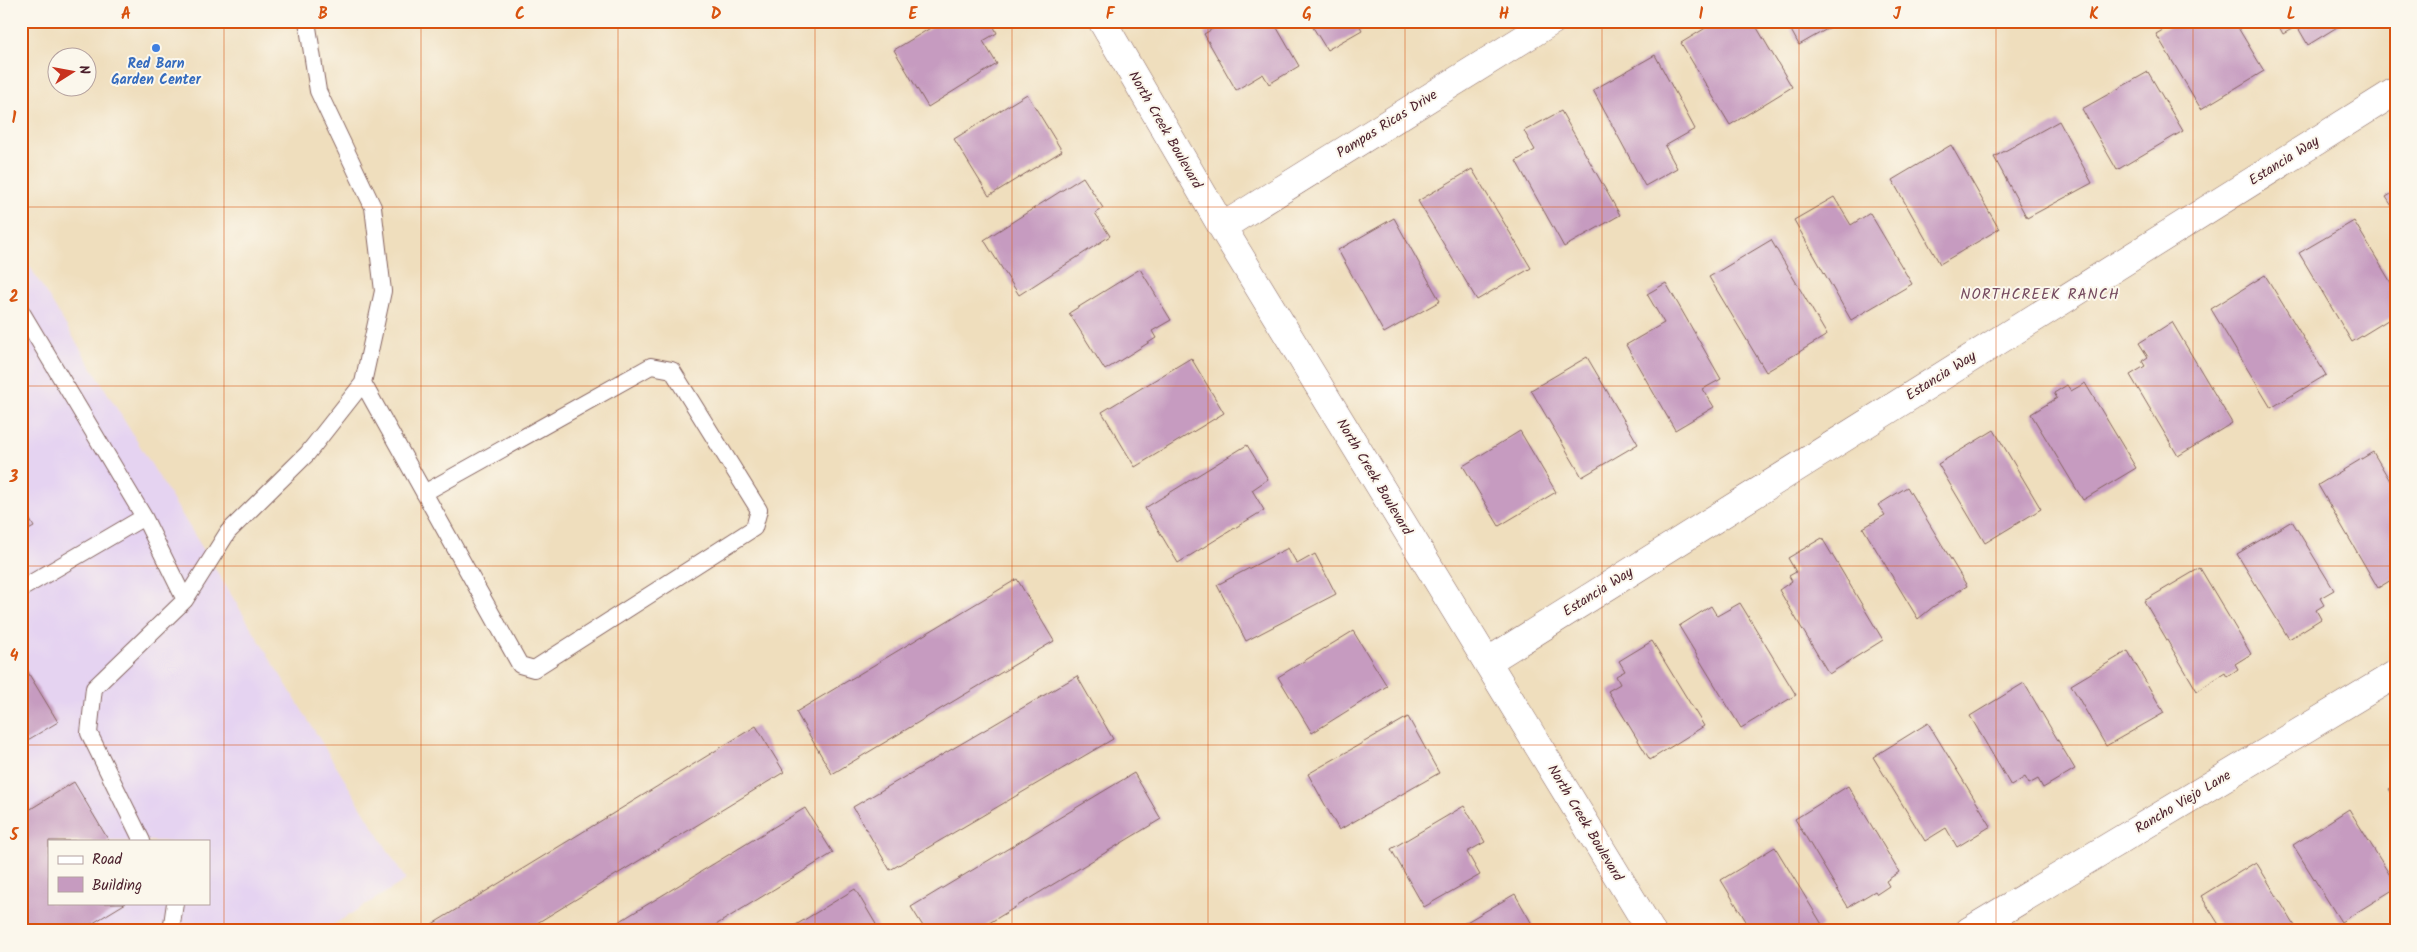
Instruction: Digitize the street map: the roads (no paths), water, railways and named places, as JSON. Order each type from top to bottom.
[{"type":"street","name":"North Creek Boulevard","points":[[1102,21],[1222,228],[1651,931]]},
{"type":"street","name":"Pampas Ricas Drive","points":[[1222,228],[1552,21]]},
{"type":"street","name":"Estancia Way","points":[[1487,662],[2396,91]]},
{"type":"street","name":"Rancho Viejo Lane","points":[[1969,931],[2396,674]]},
{"type":"lane","points":[[142,840],[89,733],[94,688],[185,600],[228,532],[307,454],[362,383],[383,291],[373,207],[318,90],[308,21]]},
{"type":"lane","points":[[21,311],[144,517],[185,600]]},
{"type":"lane","points":[[362,383],[520,665],[534,669],[754,528],[759,510],[672,370],[651,366],[424,493]]},
{"type":"lane","points":[[21,589],[144,517]]},
{"type":"lane","points":[[171,931],[175,904]]},
{"type":"place","name":"Red Barn Garden Center","points":[[156,48]]},
{"type":"district","name":"NORTHCREEK RANCH","points":[[2040,295]]}]
